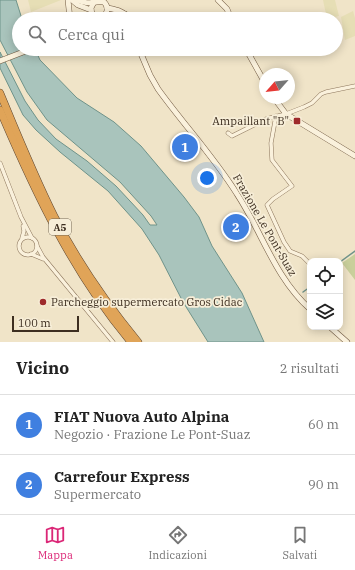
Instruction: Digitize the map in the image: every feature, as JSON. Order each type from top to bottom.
[{"type":"highway","name":"A5","points":[[1,96],[54,216],[90,279],[138,342]]},
{"type":"highway","name":"A5","points":[[0,110],[21,160],[70,257],[119,328],[131,342]]},
{"type":"main road","points":[[68,0],[69,12]]},
{"type":"main road","points":[[72,0],[78,5],[91,11],[92,4],[99,1]]},
{"type":"main road","points":[[78,0],[90,3],[99,1]]},
{"type":"main road","points":[[107,12],[109,0]]},
{"type":"main road","points":[[218,0],[228,12]]},
{"type":"main road","points":[[99,1],[107,8],[122,12]]},
{"type":"main road","points":[[0,61],[13,56]]},
{"type":"main road","name":"Frazione Le Pont-Suaz","points":[[142,56],[158,89],[224,174],[238,195],[272,259],[291,290],[307,306]]},
{"type":"main road","points":[[250,56],[259,72]]},
{"type":"main road","points":[[278,104],[286,114],[355,156]]},
{"type":"main road","points":[[333,330],[347,342]]},
{"type":"street","points":[[228,133],[232,136],[266,119],[286,114],[312,103],[321,94],[326,92],[355,86]]},
{"type":"street","points":[[276,116],[271,143],[272,160],[292,186],[267,205],[284,242],[290,251],[302,256],[307,261]]},
{"type":"street","points":[[0,163],[21,217],[32,238],[36,241],[40,253],[112,342]]},
{"type":"street","points":[[21,217],[24,231],[19,244],[19,249],[25,254],[41,257],[48,264]]},
{"type":"street","points":[[22,238],[32,238]]},
{"type":"street","points":[[31,254],[37,246]]},
{"type":"shaded area","points":[[28,0],[61,0],[31,12]]},
{"type":"shaded area","points":[[323,0],[335,0],[338,12],[326,12]]},
{"type":"shaded area","points":[[353,11],[355,18],[355,36],[345,40],[343,28],[343,16]]},
{"type":"green space","points":[[355,254],[355,280],[343,264],[343,262]]},
{"type":"water","points":[[0,0],[16,0],[20,12],[12,12],[12,56],[38,56],[40,60],[77,98],[114,122],[141,146],[199,217],[212,246],[242,293],[264,342],[208,342],[183,302],[159,255],[142,229],[108,191],[60,152],[36,130],[23,115],[0,68],[0,52],[25,101],[38,120],[56,139],[87,161],[116,186],[143,215],[150,225],[157,225],[151,216],[120,182],[47,120],[27,92],[0,40]]},
{"type":"waterway","points":[[343,260],[355,251]]},
{"type":"waterway","points":[[303,292],[307,289]]},
{"type":"place","name":"Ampaillant \"B\"","points":[[297,121]]},
{"type":"place","name":"FIAT Nuova Auto Alpina","points":[[185,147]]},
{"type":"place","name":"Carrefour Express","points":[[236,227]]},
{"type":"place","name":"Parcheggio supermercato Gros Cidac","points":[[43,302]]}]
